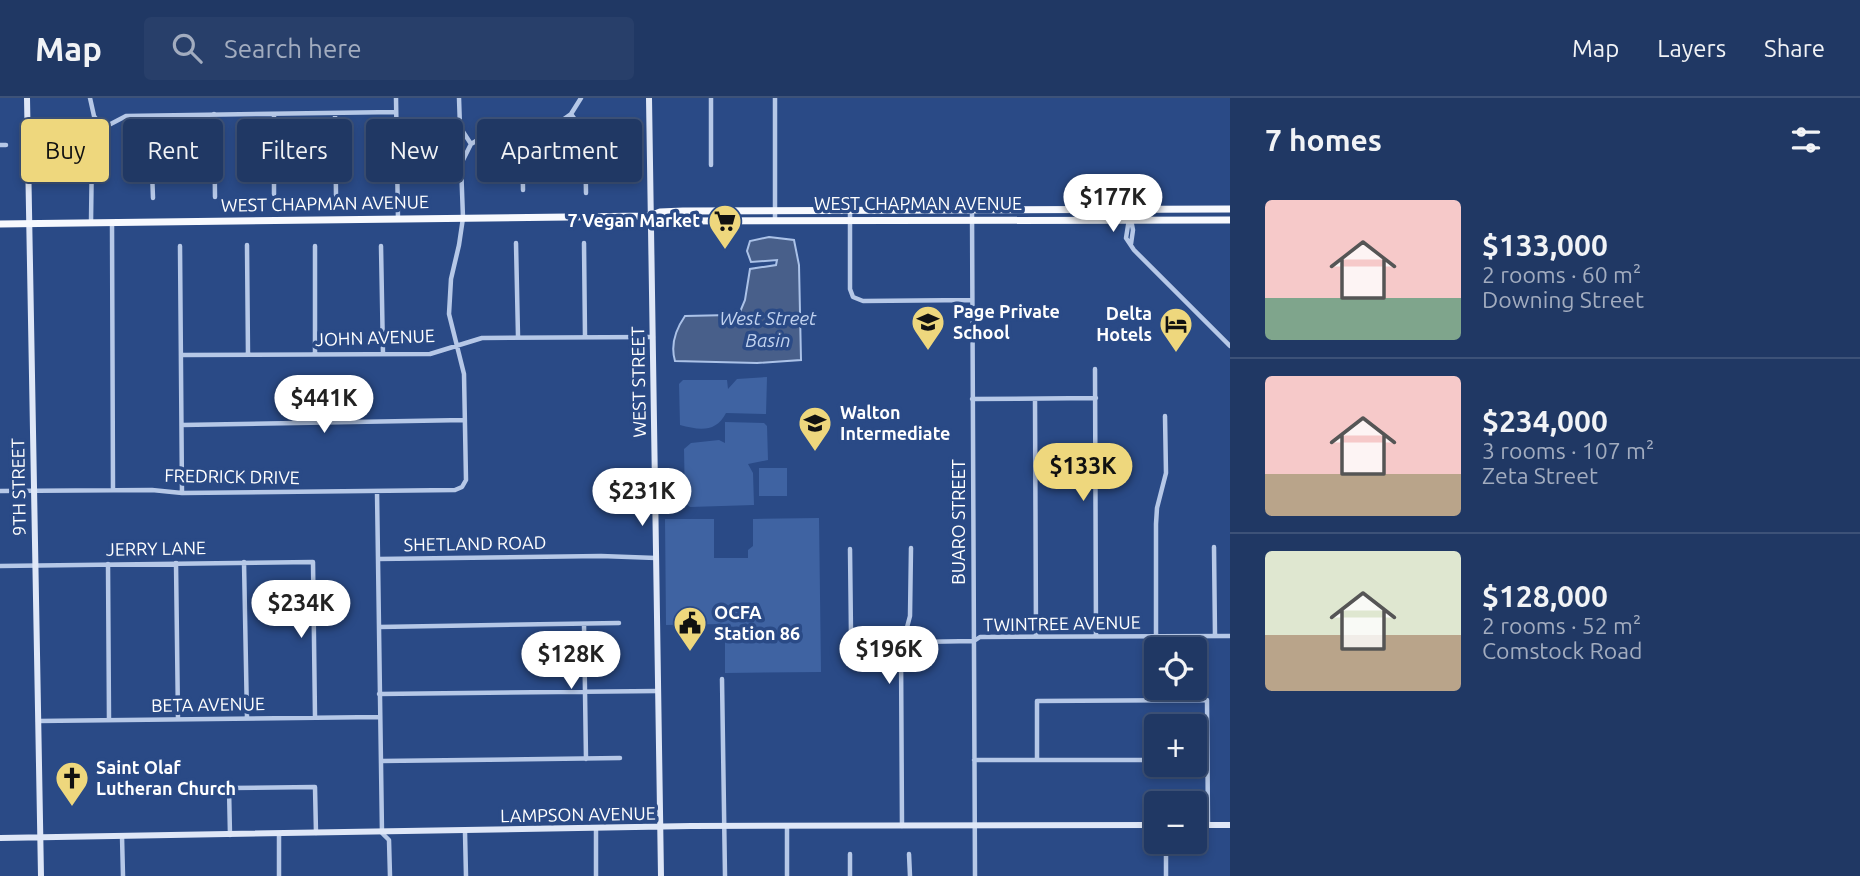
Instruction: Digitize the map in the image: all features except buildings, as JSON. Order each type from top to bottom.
[{"type":"main road","name":"WEST CHAPMAN AVENUE","points":[[0,223],[650,216],[660,212],[1230,209]]},
{"type":"main road","name":"WEST CHAPMAN AVENUE","points":[[650,216],[661,221],[1230,220]]},
{"type":"street","name":"9TH STREET","points":[[27,98],[41,876]]},
{"type":"street","points":[[90,98],[96,119]]},
{"type":"street","points":[[396,98],[398,219]]},
{"type":"street","points":[[459,98],[460,127],[471,144]]},
{"type":"street","points":[[564,119],[571,114],[581,98]]},
{"type":"street","name":"WEST STREET","points":[[649,98],[661,876]]},
{"type":"street","points":[[711,98],[711,165]]},
{"type":"street","points":[[775,98],[775,220]]},
{"type":"street","points":[[109,125],[126,116],[396,112]]},
{"type":"street","points":[[335,113],[336,195]]},
{"type":"street","points":[[214,114],[215,197]]},
{"type":"street","points":[[274,114],[274,194]]},
{"type":"street","points":[[571,114],[585,133],[586,193]]},
{"type":"street","points":[[150,116],[153,198]]},
{"type":"street","points":[[182,425],[465,420],[464,374],[449,314],[451,279],[460,246],[463,218],[461,164],[471,144],[477,140]]},
{"type":"street","points":[[91,222],[92,182]]},
{"type":"street","points":[[523,182],[523,190]]},
{"type":"street","points":[[1129,209],[1133,230],[1131,244],[1148,265],[1230,346]]},
{"type":"street","name":"BUARO STREET","points":[[972,210],[975,876]]},
{"type":"street","points":[[850,211],[850,289],[856,299],[972,300]]},
{"type":"street","points":[[112,222],[113,490]]},
{"type":"street","points":[[516,243],[518,336]]},
{"type":"street","points":[[584,243],[585,336]]},
{"type":"street","points":[[247,245],[248,354]]},
{"type":"street","points":[[180,246],[182,493]]},
{"type":"street","points":[[315,246],[315,354]]},
{"type":"street","points":[[381,246],[383,354]]},
{"type":"street","name":"JOHN AVENUE","points":[[181,355],[429,354],[482,338],[653,337]]},
{"type":"street","points":[[1096,369],[1096,636]]},
{"type":"street","points":[[972,399],[1096,398]]},
{"type":"street","points":[[1035,399],[1036,636]]},
{"type":"street","points":[[1156,636],[1156,524],[1166,473],[1165,416]]},
{"type":"street","name":"FREDRICK DRIVE","points":[[0,491],[152,490],[182,493],[455,490],[462,487],[466,480],[465,420]]},
{"type":"street","points":[[377,491],[382,833],[389,840],[390,876]]},
{"type":"street","points":[[1214,547],[1215,636]]},
{"type":"street","points":[[902,826],[903,642],[910,615],[911,548]]},
{"type":"street","name":"TWINTREE AVENUE","points":[[850,549],[851,634],[853,640],[858,643],[974,641],[980,637],[1230,635]]},
{"type":"street","name":"SHETLAND ROAD","points":[[378,559],[601,556],[656,558]]},
{"type":"street","points":[[244,562],[247,718]]},
{"type":"street","name":"JERRY LANE","points":[[0,566],[313,562],[315,718]]},
{"type":"street","points":[[176,563],[178,719]]},
{"type":"street","points":[[107,564],[109,720]]},
{"type":"street","points":[[379,627],[619,623]]},
{"type":"street","points":[[584,624],[586,759]]},
{"type":"street","points":[[722,679],[725,876]]},
{"type":"street","points":[[379,694],[658,691]]},
{"type":"street","points":[[1037,760],[1037,701],[1207,700],[1208,825],[1230,825]]},
{"type":"street","name":"BETA AVENUE","points":[[37,721],[379,717]]},
{"type":"street","points":[[381,761],[620,758]]},
{"type":"street","points":[[974,760],[1142,760]]},
{"type":"street","points":[[230,835],[229,788],[315,787],[316,834]]},
{"type":"street","name":"LAMPSON AVENUE","points":[[0,838],[724,826],[1144,825]]},
{"type":"street","points":[[786,826],[787,876]]},
{"type":"street","points":[[596,829],[596,876]]},
{"type":"street","points":[[466,832],[466,876]]},
{"type":"street","points":[[279,835],[279,876]]},
{"type":"street","points":[[122,836],[123,876]]},
{"type":"street","points":[[909,853],[910,876]]},
{"type":"street","points":[[850,854],[850,876]]},
{"type":"street","points":[[1166,854],[1166,876]]},
{"type":"shaded area","points":[[767,377],[766,414],[726,413],[717,424],[706,428],[680,425],[679,384],[683,380],[727,380],[728,389],[737,379]]},
{"type":"shaded area","points":[[725,422],[764,423],[767,426],[768,460],[748,464],[753,473],[754,505],[690,507],[685,503],[684,449],[691,443],[719,440],[725,443]]},
{"type":"shaded area","points":[[759,468],[787,468],[787,496],[759,496]]},
{"type":"shaded area","points":[[819,518],[821,672],[725,673],[725,624],[666,625],[665,519],[714,519],[714,558],[748,558],[748,550],[753,546],[753,519]]},
{"type":"water","name":"West Street Basin","points":[[769,237],[794,240],[799,265],[801,360],[757,363],[675,361],[675,337],[685,316],[730,315],[740,312],[745,300],[750,269],[776,265],[777,260],[751,262],[747,251],[750,241]]},
{"type":"place","name":"7 Vegan Market","points":[[725,251]]},
{"type":"place","name":"Page Private School","points":[[928,352]]},
{"type":"place","name":"Delta Hotels","points":[[1176,354]]},
{"type":"place","name":"Walton Intermediate","points":[[815,453]]},
{"type":"place","name":"OCFA Station 86","points":[[690,653]]},
{"type":"place","name":"Saint Olaf Lutheran Church","points":[[72,808]]}]
